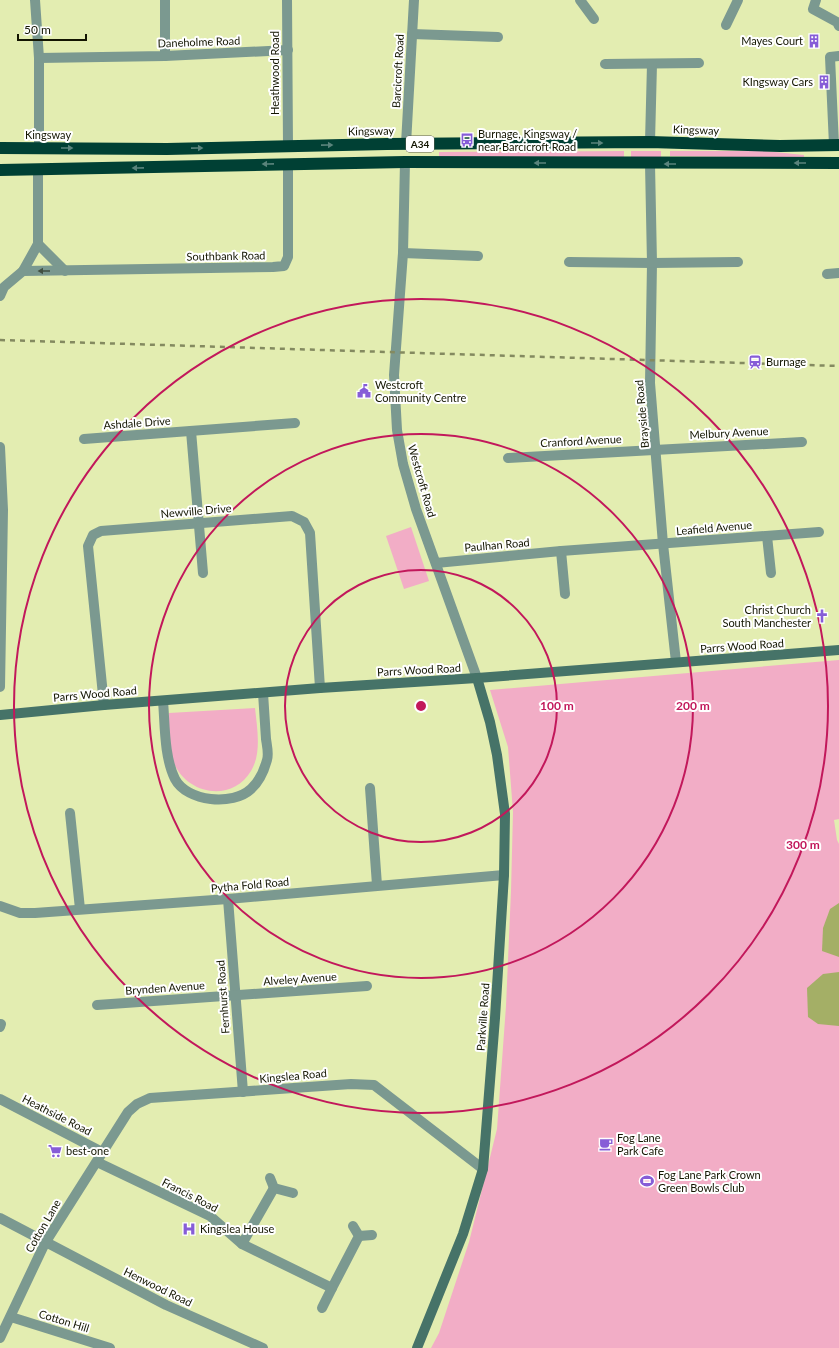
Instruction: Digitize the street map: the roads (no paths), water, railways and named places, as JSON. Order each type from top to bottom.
[{"type":"highway","name":"Kingsway","points":[[0,148],[167,149],[406,144],[650,142],[837,148]]},
{"type":"highway","name":"A34","points":[[0,170],[405,162],[839,164]]},
{"type":"street","points":[[35,0],[39,58],[39,148]]},
{"type":"street","points":[[164,56],[165,0]]},
{"type":"street","name":"Heathwood Road","points":[[287,0],[288,146]]},
{"type":"street","name":"Barcicroft Road","points":[[406,144],[414,0]]},
{"type":"street","points":[[580,0],[594,19]]},
{"type":"street","points":[[726,25],[738,0]]},
{"type":"street","points":[[816,0],[813,9],[837,22],[839,26]]},
{"type":"street","points":[[412,34],[498,37]]},
{"type":"street","name":"Daneholme Road","points":[[39,58],[164,56],[288,50]]},
{"type":"street","points":[[837,148],[835,90],[830,57],[839,56]]},
{"type":"street","points":[[605,64],[699,63]]},
{"type":"street","points":[[650,142],[652,64]]},
{"type":"street","name":"Westcroft Road","points":[[405,162],[403,253],[394,375],[397,430],[403,464],[416,509],[477,678]]},
{"type":"street","name":"Southbank Road","points":[[23,271],[273,268],[284,266],[288,257],[288,164]]},
{"type":"street","name":"Brayside Road","points":[[650,164],[652,263],[650,384],[663,544],[676,662]]},
{"type":"street","points":[[0,296],[4,287],[23,271],[38,244],[38,170]]},
{"type":"street","points":[[38,244],[65,271]]},
{"type":"street","points":[[403,253],[478,256]]},
{"type":"street","points":[[569,262],[738,262]]},
{"type":"street","points":[[827,274],[839,273]]},
{"type":"street","name":"Ashdale Drive","points":[[84,440],[295,423]]},
{"type":"street","points":[[191,431],[203,573]]},
{"type":"street","name":"Melbury Avenue","points":[[656,449],[802,442]]},
{"type":"street","points":[[0,447],[0,687]]},
{"type":"street","name":"Cranford Avenue","points":[[508,458],[656,449]]},
{"type":"street","name":"Newville Drive","points":[[104,705],[88,546],[93,536],[101,531],[199,523],[292,516],[304,522],[310,533],[320,688]]},
{"type":"street","name":"Leafield Avenue","points":[[663,544],[819,532]]},
{"type":"street","name":"Leafield Avenue","points":[[767,536],[771,573]]},
{"type":"street","name":"Paulhan Road","points":[[436,563],[663,544]]},
{"type":"street","points":[[561,552],[565,594]]},
{"type":"street","name":"Parrs Wood Road","points":[[0,715],[104,705],[320,688],[477,678],[839,650]]},
{"type":"street","name":"Parkville Road","points":[[417,1348],[463,1234],[483,1169],[495,1023],[504,875],[504,814],[497,755],[490,722],[477,678]]},
{"type":"street","points":[[163,701],[169,762],[175,780],[186,791],[196,796],[217,799],[235,797],[250,790],[262,775],[268,758],[263,693]]},
{"type":"street","points":[[370,788],[377,885]]},
{"type":"street","points":[[70,813],[80,909]]},
{"type":"street","name":"Pytha Fold Road","points":[[0,906],[20,913],[35,913],[228,899],[504,875]]},
{"type":"street","name":"Fernhurst Road","points":[[228,899],[234,995],[243,1092]]},
{"type":"street","name":"Alveley Avenue","points":[[234,995],[367,986]]},
{"type":"street","name":"Brynden Avenue","points":[[97,1005],[234,995]]},
{"type":"street","name":"Kingslea Road","points":[[102,1152],[128,1112],[138,1104],[150,1098],[351,1084],[374,1085],[483,1169]]},
{"type":"street","name":"Heathside Road","points":[[0,1099],[102,1152]]},
{"type":"street","name":"Cotton Lane","points":[[0,1338],[45,1243],[102,1152]]},
{"type":"street","name":"Francis Road","points":[[97,1162],[210,1216],[242,1244],[332,1288]]},
{"type":"street","points":[[242,1244],[272,1183],[293,1193]]},
{"type":"street","name":"Henwood Road","points":[[0,1218],[45,1243],[166,1305],[263,1348]]},
{"type":"street","points":[[353,1226],[359,1236]]},
{"type":"street","points":[[359,1236],[372,1235]]},
{"type":"street","points":[[322,1308],[359,1236]]},
{"type":"street","name":"Cotton Hill","points":[[11,1317],[110,1348]]},
{"type":"railway","points":[[0,340],[839,366]]},
{"type":"place","name":"Mayes Court","points":[[814,41]]},
{"type":"place","name":"KIngsway Cars","points":[[824,82]]},
{"type":"place","name":"Burnage, Kingsway / near Barcicroft Road","points":[[467,140]]},
{"type":"place","name":"Burnage","points":[[755,362]]},
{"type":"place","name":"Westcroft Community Centre","points":[[364,391]]},
{"type":"place","name":"Christ Church South Manchester","points":[[822,616]]},
{"type":"place","name":"Fog Lane Park Cafe","points":[[606,1144]]},
{"type":"place","name":"best-one","points":[[55,1151]]},
{"type":"place","name":"Fog Lane Park Crown Green Bowls Club","points":[[647,1181]]},
{"type":"place","name":"Kingslea House","points":[[189,1229]]}]
